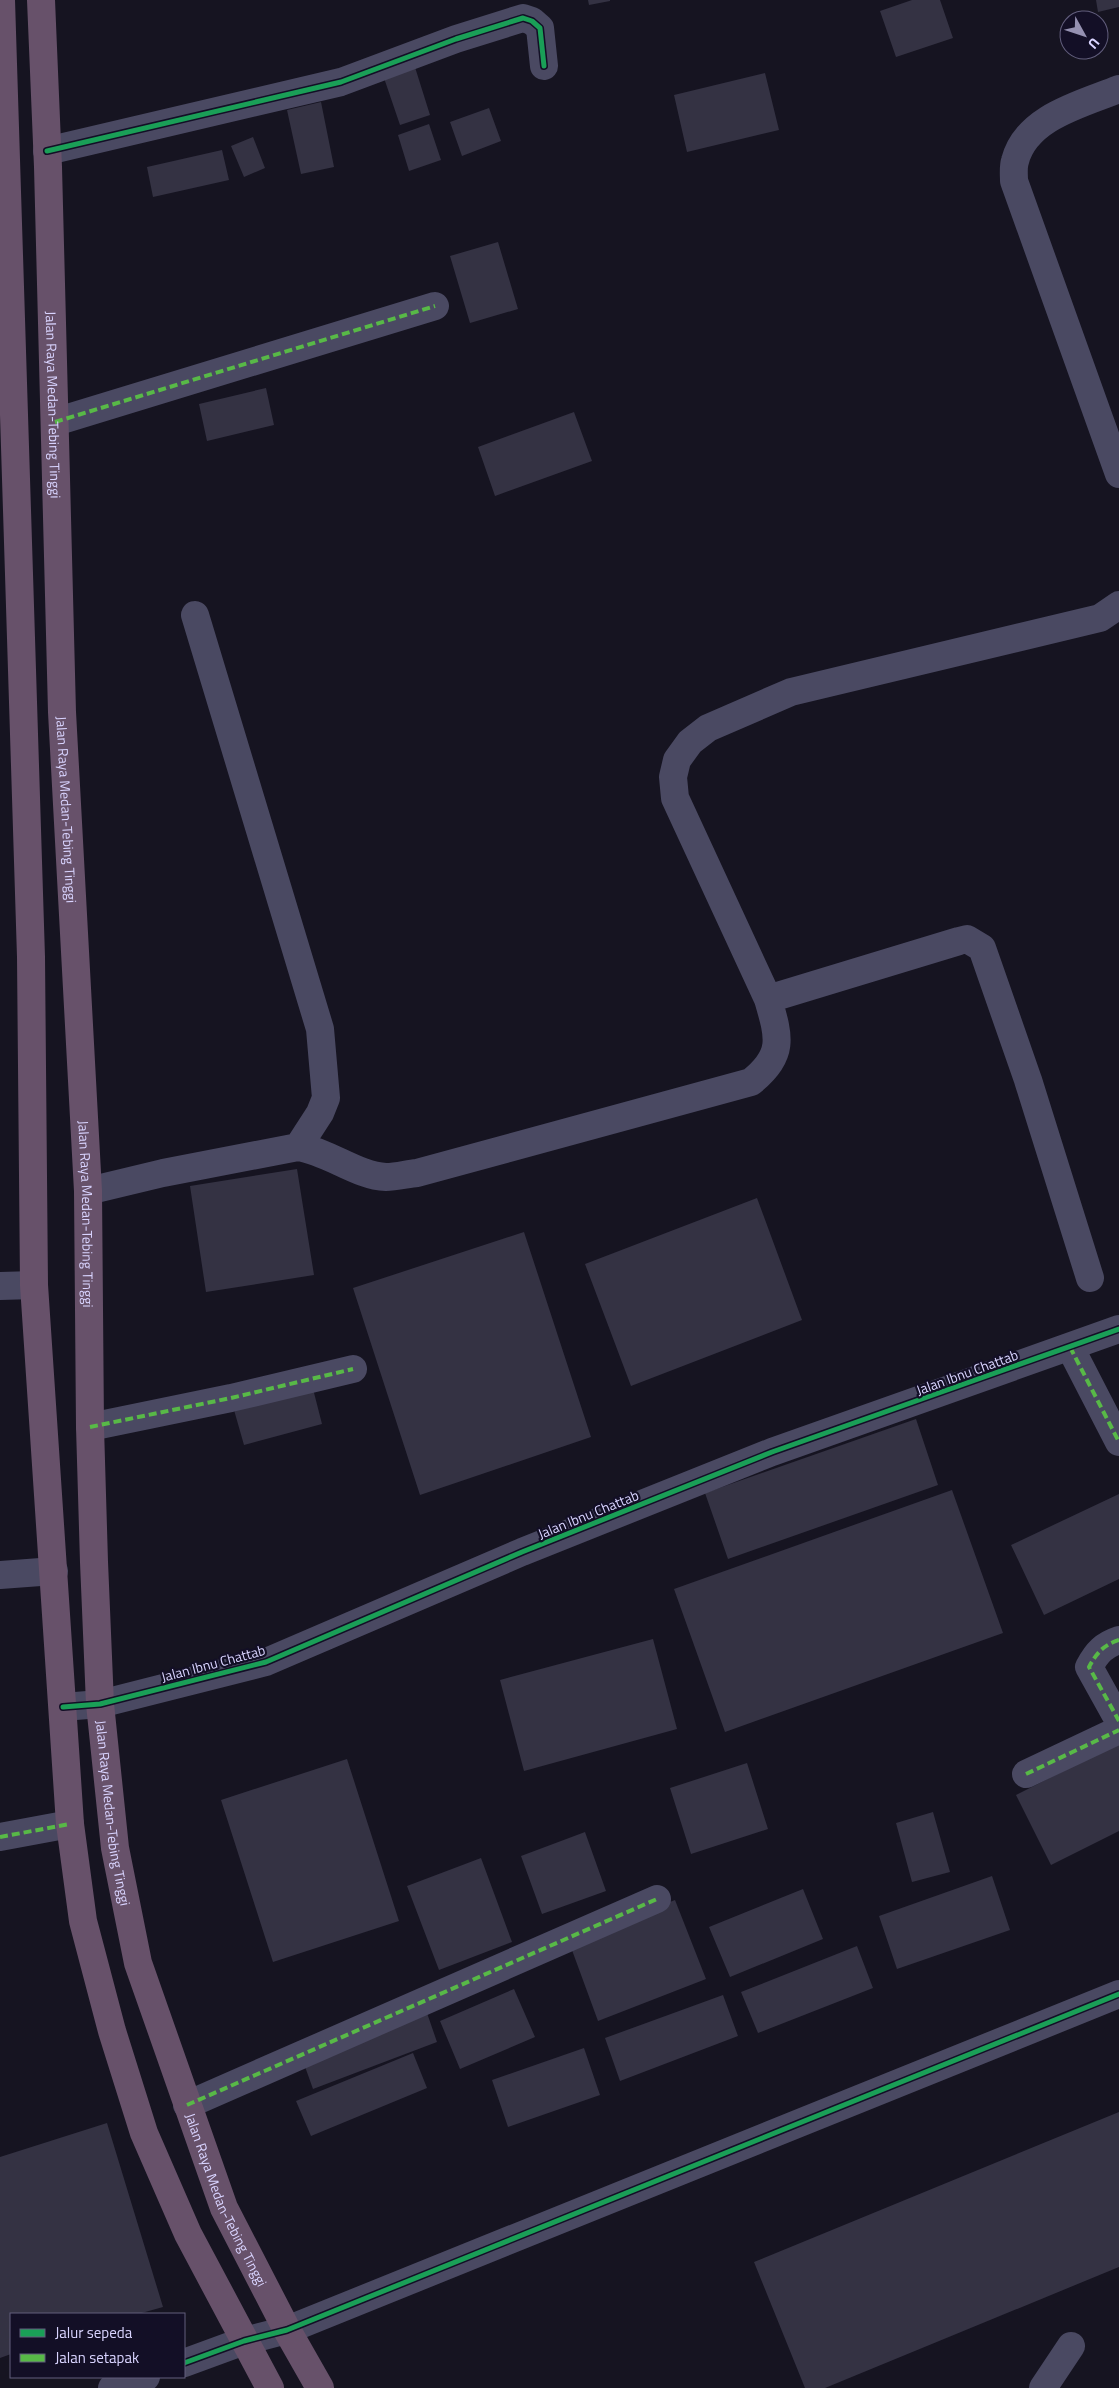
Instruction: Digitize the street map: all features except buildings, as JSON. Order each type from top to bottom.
[{"type":"highway","points":[[1,0],[6,404],[31,957],[34,1285],[70,1824],[83,1921],[112,2032],[144,2132],[188,2234],[270,2388]]},
{"type":"highway","name":"Jalan Raya Medan-Tebing Tinggi","points":[[41,0],[47,151],[62,712],[88,1191],[90,1427],[100,1704],[115,1848],[138,1962],[224,2208],[286,2330],[320,2388]]},
{"type":"street","points":[[47,151],[341,82],[456,39],[524,18],[532,21],[540,28],[544,66]]},
{"type":"street","points":[[1119,88],[1060,112],[1036,128],[1023,142],[1014,162],[1014,181],[1119,474]]},
{"type":"street","points":[[54,422],[435,306]]},
{"type":"street","points":[[88,1191],[163,1173],[298,1147],[312,1149],[363,1171],[385,1177],[417,1174],[751,1082],[766,1070],[775,1056],[778,1035],[768,999],[675,798],[673,777],[678,760],[690,742],[708,728],[791,692],[1100,618],[1119,605]]},
{"type":"street","points":[[195,615],[320,1028],[326,1098],[320,1113],[298,1147]]},
{"type":"street","points":[[768,999],[967,939],[982,948],[1028,1080],[1090,1278]]},
{"type":"street","points":[[0,1286],[34,1285]]},
{"type":"street","name":"Jalan Ibnu Chattab","points":[[63,1707],[100,1704],[266,1662],[522,1552],[772,1452],[1119,1329]]},
{"type":"street","points":[[1070,1347],[1119,1442]]},
{"type":"street","points":[[90,1427],[231,1398],[353,1369]]},
{"type":"street","points":[[0,1575],[54,1571]]},
{"type":"street","points":[[1119,1640],[1107,1644],[1097,1653],[1089,1667],[1119,1721]]},
{"type":"street","points":[[1026,1774],[1119,1730]]},
{"type":"street","points":[[0,1837],[70,1824]]},
{"type":"street","points":[[188,2105],[657,1899]]},
{"type":"street","points":[[185,2363],[244,2341],[286,2330],[1119,1994]]},
{"type":"street","points":[[1043,2388],[1071,2346]]},
{"type":"street","points":[[112,2388],[143,2378]]},
{"type":"marked path","points":[[55,422],[435,306]]},
{"type":"marked path","points":[[1070,1347],[1119,1442]]},
{"type":"marked path","points":[[90,1427],[231,1398],[353,1369]]},
{"type":"marked path","points":[[1119,1640],[1101,1650],[1089,1667],[1119,1721]]},
{"type":"marked path","points":[[1026,1774],[1119,1730]]},
{"type":"marked path","points":[[0,1837],[70,1824]]},
{"type":"marked path","points":[[187,2105],[657,1899]]},
{"type":"cycle path","points":[[47,151],[341,82],[456,39],[523,18],[532,21],[540,28],[544,66]]},
{"type":"cycle path","points":[[63,1707],[100,1704],[266,1662],[522,1552],[772,1452],[1119,1329]]},
{"type":"cycle path","points":[[185,2363],[244,2341],[287,2330],[1119,1994]]}]
